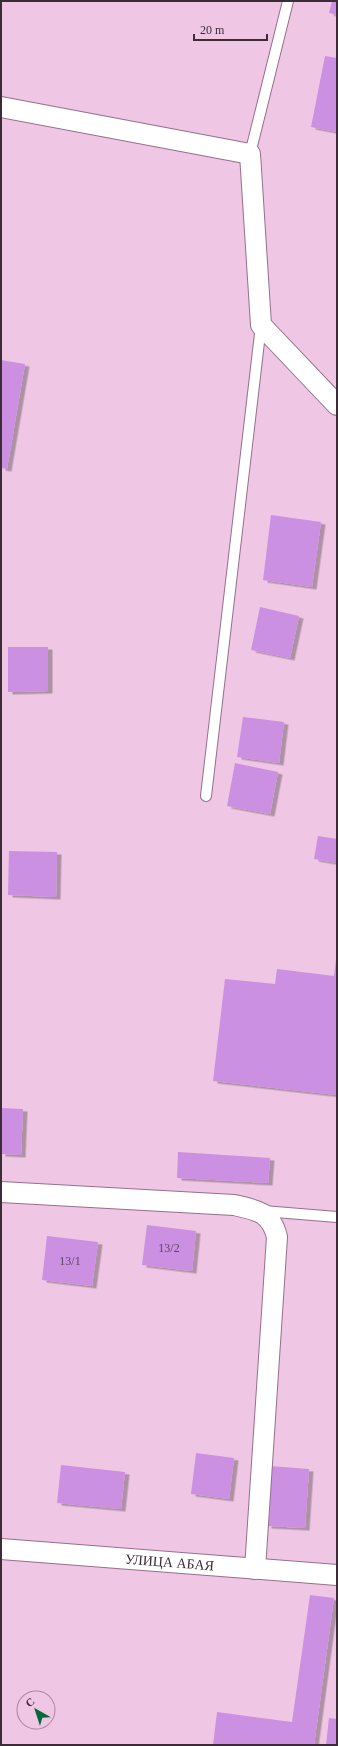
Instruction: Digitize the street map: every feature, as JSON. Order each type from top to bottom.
[{"type":"street","points":[[1,107],[250,154],[261,325],[337,405]]},
{"type":"street","points":[[1,1192],[234,1206],[259,1211],[274,1226],[277,1237],[254,1569]]},
{"type":"street","name":"УЛИЦА АБАЯ","points":[[1,1549],[337,1575]]},
{"type":"lane","points":[[250,154],[288,1]]},
{"type":"lane","points":[[206,796],[261,325]]},
{"type":"lane","points":[[259,1211],[337,1217]]},
{"type":"building","points":[[332,1],[337,1],[337,15],[329,13]]},
{"type":"building","points":[[325,56],[337,58],[337,132],[311,127]]},
{"type":"building","points":[[1,360],[25,364],[7,469],[1,468]]},
{"type":"building","points":[[271,515],[321,522],[312,587],[263,580]]},
{"type":"building","points":[[260,607],[299,616],[290,658],[251,650]]},
{"type":"building","points":[[8,647],[48,647],[48,691],[8,692]]},
{"type":"building","points":[[243,717],[284,722],[279,763],[237,757]]},
{"type":"building","points":[[235,763],[278,772],[270,814],[227,806]]},
{"type":"building","points":[[318,836],[337,839],[337,863],[314,859]]},
{"type":"building","points":[[9,851],[57,852],[56,897],[8,895]]},
{"type":"building","points":[[336,959],[337,1095],[213,1081],[225,979],[275,984],[277,969],[334,976]]},
{"type":"building","points":[[1,1108],[23,1109],[21,1155],[1,1154]]},
{"type":"building","points":[[178,1152],[270,1158],[268,1183],[177,1178]]},
{"type":"building","points":[[147,1225],[196,1231],[192,1271],[142,1265]]},
{"type":"building","points":[[47,1236],[98,1242],[92,1286],[42,1280]]},
{"type":"building","points":[[196,1453],[234,1458],[229,1499],[191,1494]]},
{"type":"building","points":[[61,1465],[125,1472],[121,1509],[57,1503]]},
{"type":"building","points":[[270,1466],[309,1469],[305,1528],[267,1526]]},
{"type":"building","points":[[310,1595],[334,1598],[314,1745],[213,1745],[217,1712],[292,1722]]},
{"type":"building","points":[[329,1718],[337,1719],[337,1745],[326,1745]]}]
